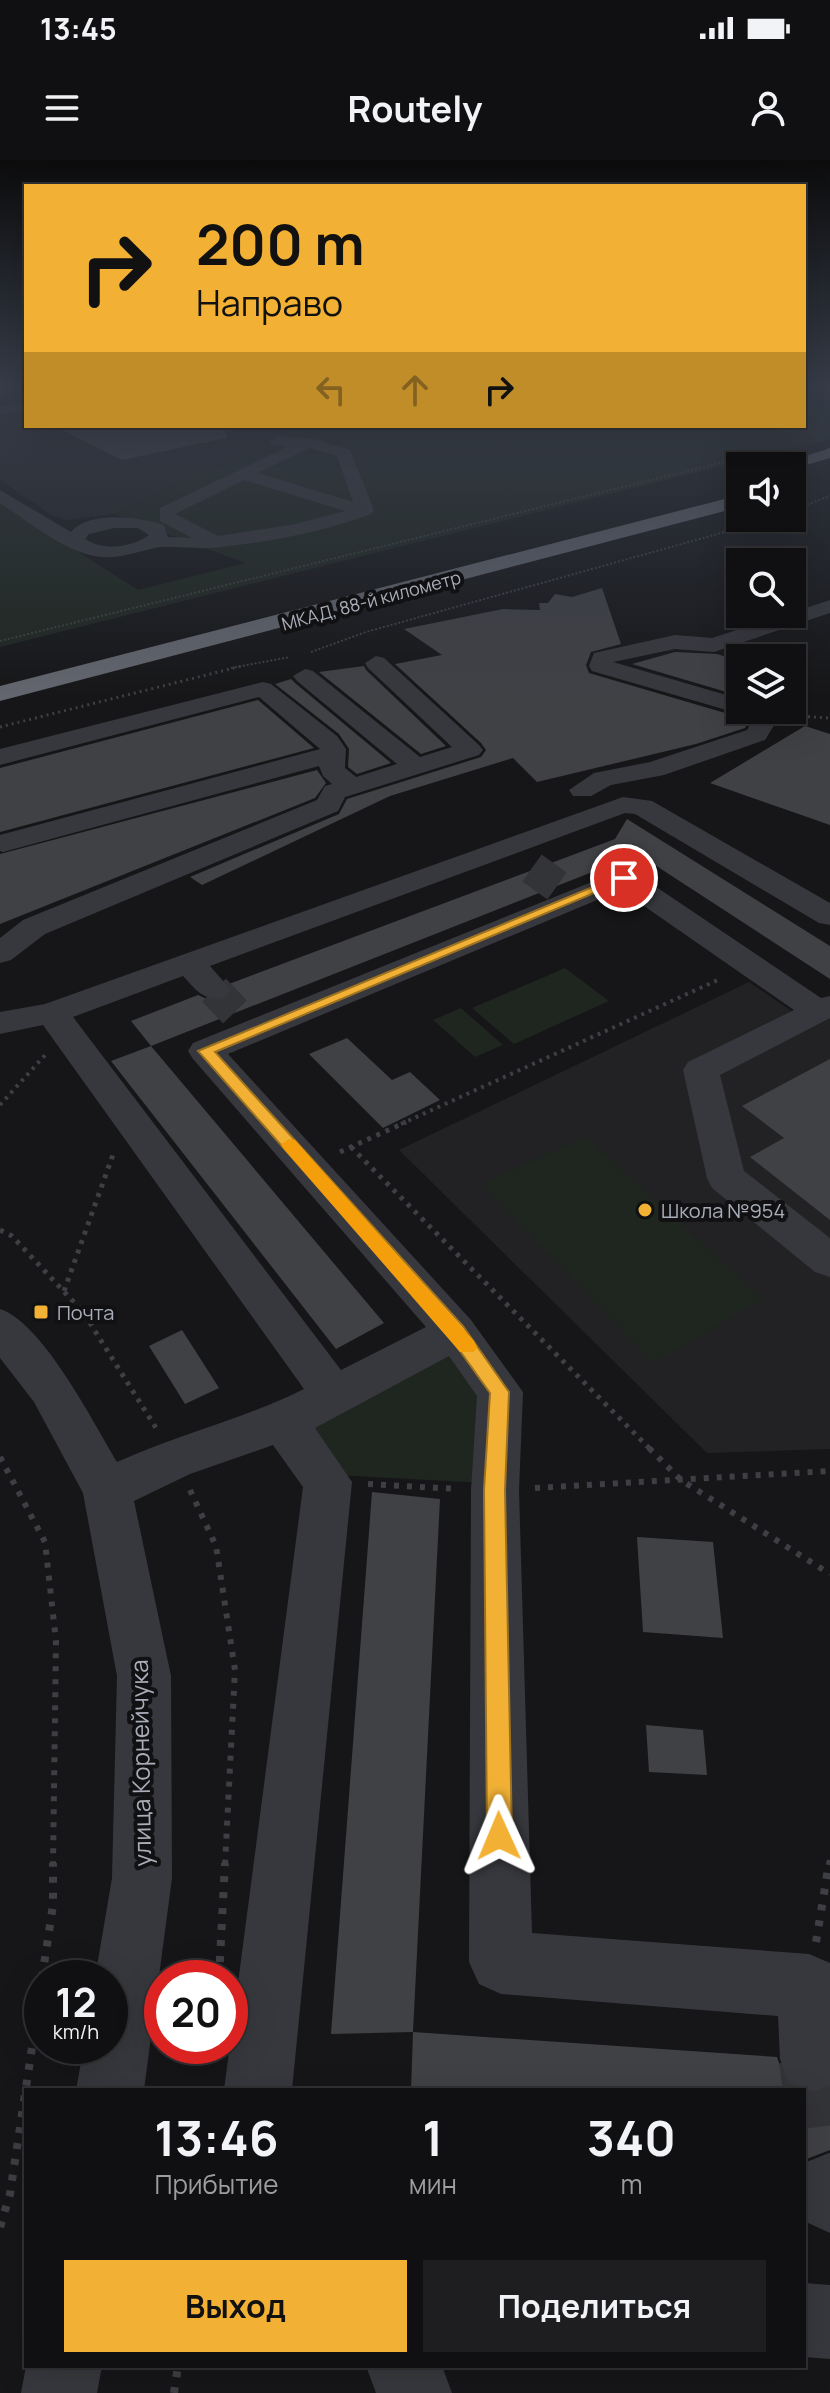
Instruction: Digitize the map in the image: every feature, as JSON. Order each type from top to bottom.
[{"type":"highway","points":[[507,539],[697,490]]},
{"type":"highway","name":"МКАД, 88-й километр","points":[[0,694],[275,626],[726,505]]},
{"type":"street","points":[[151,501],[183,490]]},
{"type":"street","points":[[205,490],[166,512],[166,517],[176,525],[211,540]]},
{"type":"street","points":[[218,508],[228,490]]},
{"type":"street","points":[[240,490],[242,509],[284,522],[312,524],[340,518],[355,490]]},
{"type":"street","points":[[243,490],[256,537]]},
{"type":"street","points":[[278,490],[340,518]]},
{"type":"street","points":[[0,495],[39,520],[76,543],[93,549],[111,551],[139,547],[159,536],[157,529],[140,523],[89,527],[55,525],[39,520]]},
{"type":"street","points":[[154,541],[177,544],[211,540],[234,542],[256,537],[284,522]]},
{"type":"street","points":[[76,543],[78,533],[89,527]]},
{"type":"street","points":[[726,703],[600,666],[602,658],[675,642],[714,645],[830,606]]},
{"type":"street","points":[[302,662],[416,767]]},
{"type":"street","points":[[0,953],[34,927],[328,805],[334,792],[470,750],[376,663]]},
{"type":"street","points":[[0,757],[263,689],[328,741],[333,754],[332,770],[352,787]]},
{"type":"street","points":[[258,717],[289,709]]},
{"type":"street","points":[[582,790],[603,779],[655,769],[756,735],[763,724]]},
{"type":"street","points":[[284,737],[314,729]]},
{"type":"street","points":[[3,843],[333,754]]},
{"type":"street","points":[[0,1023],[59,1023],[189,963],[623,805],[642,807],[830,916]]},
{"type":"street","points":[[504,848],[532,868]]},
{"type":"street","points":[[813,2059],[819,1986],[501,1962],[495,1490],[500,1392],[456,1332],[205,1051],[235,1011],[566,892],[624,878],[750,965],[824,1008]]},
{"type":"street","points":[[189,963],[235,1011]]},
{"type":"street","points":[[824,1008],[701,1070],[726,1178],[830,1261]]},
{"type":"street","points":[[59,1023],[334,1395]]},
{"type":"street","name":"улица Корнейчука","points":[[0,1326],[50,1389],[107,1490],[144,1676],[142,1878],[110,2088]]},
{"type":"street","points":[[107,1490],[175,1458],[283,1422],[456,1332]]},
{"type":"street","points":[[258,2088],[328,1482],[283,1422]]},
{"type":"street","points":[[829,2188],[830,2198]]},
{"type":"street","points":[[806,2320],[830,2322]]},
{"type":"street","points":[[59,2393],[64,2368]]},
{"type":"street","points":[[405,2368],[414,2393]]},
{"type":"path","points":[[0,641],[610,490]]},
{"type":"path","points":[[806,505],[830,496]]},
{"type":"path","points":[[0,727],[218,670],[302,662],[366,632],[726,532]]},
{"type":"path","points":[[309,1166],[750,965]]},
{"type":"path","points":[[0,1105],[59,1023]]},
{"type":"path","points":[[64,1291],[127,1116]]},
{"type":"path","points":[[351,1147],[681,1480],[830,1574]]},
{"type":"path","points":[[0,1230],[12,1236],[83,1312],[175,1458],[216,1546],[235,1670],[220,1960]]},
{"type":"path","points":[[0,1457],[45,1542],[56,1641],[53,1905],[45,1960]]},
{"type":"path","points":[[328,1482],[495,1490],[830,1471]]},
{"type":"path","points":[[819,1986],[830,1860]]},
{"type":"path","points":[[26,2088],[29,2064]]},
{"type":"path","points":[[0,2227],[10,2194],[24,2100]]},
{"type":"path","points":[[174,2393],[178,2368]]},
{"type":"shaded area","points":[[15,490],[166,490],[115,514],[66,520],[53,516]]},
{"type":"shaded area","points":[[166,490],[626,490],[0,647],[0,502],[138,590],[245,563],[115,514]]},
{"type":"shaded area","points":[[565,968],[609,1001],[514,1044],[472,1008]]},
{"type":"shaded area","name":"Школа №954","points":[[749,982],[812,1025],[830,1016],[830,1449],[707,1453],[399,1150]]},
{"type":"shaded area","points":[[461,1008],[503,1045],[475,1057],[433,1020]]},
{"type":"shaded area","points":[[585,1136],[763,1299],[654,1363],[482,1185]]},
{"type":"shaded area","points":[[453,1342],[491,1396],[485,1483],[335,1475],[297,1424]]},
{"type":"building","points":[[602,588],[621,644],[591,652],[586,665],[589,673],[726,713],[726,724],[747,724],[745,728],[696,744],[537,782],[513,758],[390,796],[202,885],[190,877],[339,814],[347,799],[481,757],[486,750],[481,743],[395,664],[442,655],[404,629],[503,609],[540,610],[539,603],[548,603],[555,594],[572,597]]},
{"type":"building","points":[[675,652],[717,654],[726,657],[726,692],[632,664]]},
{"type":"building","points":[[364,666],[446,746],[421,754],[319,672]]},
{"type":"building","points":[[291,679],[391,763],[357,774],[348,767],[349,749],[339,734],[275,684]]},
{"type":"building","points":[[258,700],[314,748],[0,832],[0,768]]},
{"type":"building","points":[[805,726],[830,734],[830,825],[710,783]]},
{"type":"building","points":[[317,770],[326,783],[315,798],[0,924],[0,854]]},
{"type":"building","points":[[627,819],[830,946],[830,979],[638,854],[151,1046],[131,1021],[198,995],[211,1001],[226,1000],[234,990],[229,984],[615,839]]},
{"type":"building","points":[[347,1038],[392,1080],[410,1072],[440,1100],[383,1128],[309,1054]]},
{"type":"building","points":[[151,1046],[384,1323],[336,1349],[111,1061]]},
{"type":"building","points":[[830,1059],[830,1220],[750,1157],[784,1138],[742,1106]]},
{"type":"building","points":[[182,1330],[219,1388],[185,1404],[149,1346]]},
{"type":"building","points":[[372,1492],[440,1499],[413,2032],[331,2034]]},
{"type":"building","points":[[637,1537],[713,1542],[723,1638],[643,1632]]},
{"type":"building","points":[[646,1725],[703,1730],[707,1775],[649,1772]]},
{"type":"building","points":[[413,2032],[777,2057],[786,2084],[795,2088],[411,2088]]},
{"type":"building","points":[[830,2088],[830,2150],[806,2159],[806,2093],[814,2095]]},
{"type":"tunnel","points":[[532,868],[557,886]]},
{"type":"tunnel","points":[[214,990],[235,1012]]},
{"type":"tunnel","points":[[813,2059],[829,2188]]},
{"type":"slow traffic","points":[[289,1144],[467,1347]]},
{"type":"place","name":"Школа №954","points":[[645,1210]]},
{"type":"place","name":"Почта","points":[[41,1312]]},
{"type":"route","points":[[499,1836],[495,1490],[500,1392],[456,1332],[205,1051],[624,878]]}]
